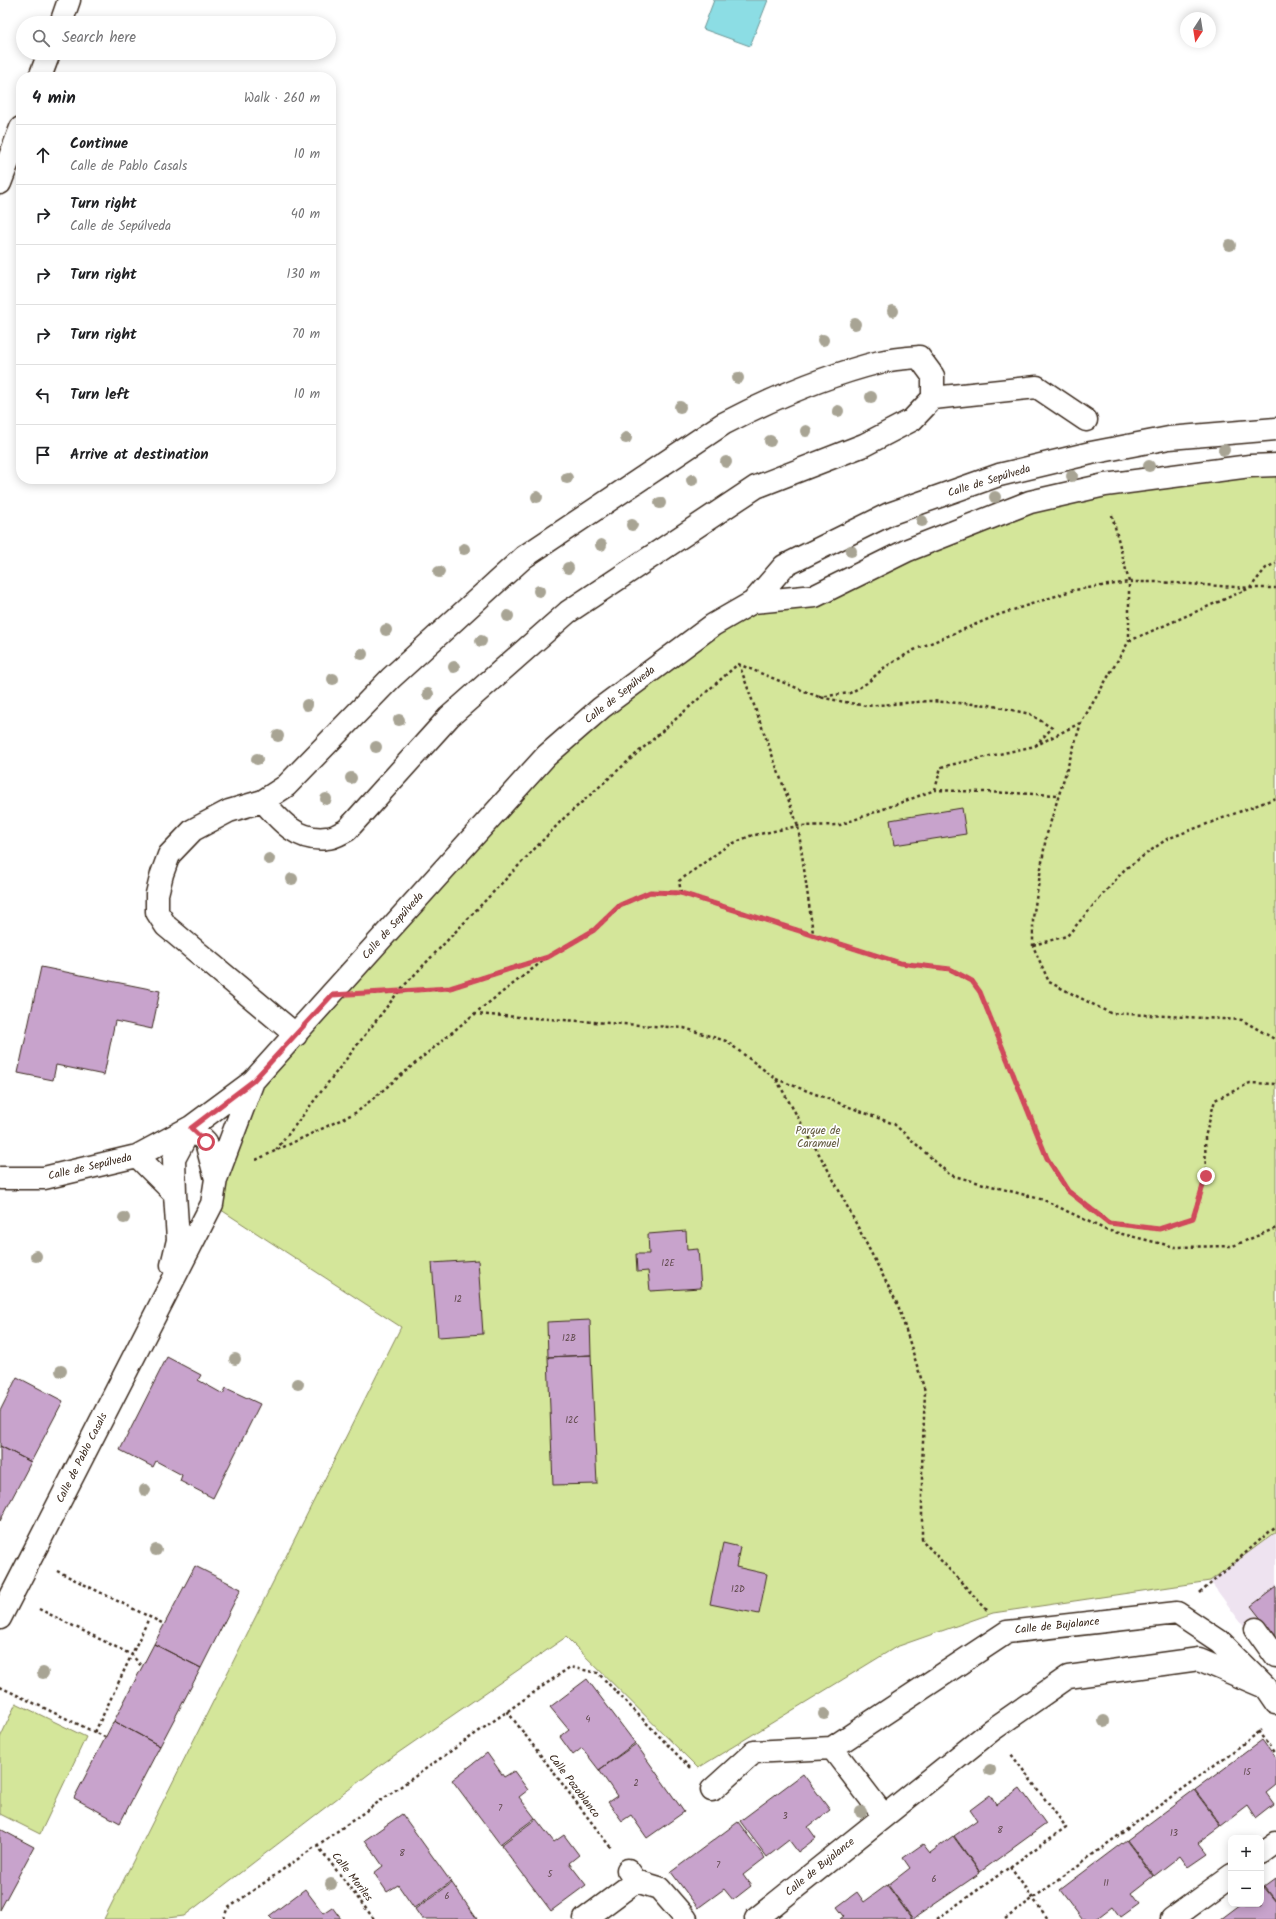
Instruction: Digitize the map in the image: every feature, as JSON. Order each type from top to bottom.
[{"type":"street","points":[[63,16],[69,0]]},
{"type":"street","points":[[42,72],[46,60]]},
{"type":"street","points":[[0,183],[16,141]]},
{"type":"street","points":[[296,1035],[166,926],[157,912],[157,894],[169,855],[193,830],[229,811],[263,802],[286,786],[391,678],[524,557],[723,424],[754,408],[811,384],[881,361],[919,357],[934,376],[933,398]]},
{"type":"street","points":[[263,802],[282,824],[305,837],[328,838],[347,830],[449,717],[568,612],[756,487],[864,445],[912,420],[933,398],[1037,387],[1086,420]]},
{"type":"street","name":"Calle de Sepúlveda","points":[[0,1178],[44,1178],[137,1156],[191,1128],[253,1081],[546,756],[607,703],[713,625],[753,602],[784,566],[889,514],[999,475],[1091,453],[1169,438],[1276,429]]},
{"type":"street","name":"Calle de Sepúlveda","points":[[753,602],[815,596],[908,550],[1030,502],[1105,485],[1250,466],[1276,465]]},
{"type":"street","name":"Calle de Pablo Casals","points":[[0,1618],[212,1204],[216,1179],[253,1081]]},
{"type":"street","name":"Calle de Pablo Casals","points":[[164,1298],[178,1240],[174,1159],[191,1128],[206,1142],[216,1179]]},
{"type":"street","points":[[137,1156],[175,1194]]},
{"type":"street","name":"Calle de Bujalance","points":[[832,1748],[1007,1632],[1177,1613],[1219,1641],[1271,1695]]},
{"type":"street","points":[[1256,1629],[1276,1657]]},
{"type":"street","name":"Calle de Bujalance","points":[[756,1919],[992,1730],[1068,1677],[1198,1659],[1271,1695]]},
{"type":"street","points":[[712,1790],[754,1752],[832,1748],[884,1816]]},
{"type":"street","points":[[1264,1852],[1276,1843]]},
{"type":"street","points":[[585,1919],[632,1876],[659,1888],[686,1919]]},
{"type":"street","points":[[1172,1919],[1228,1878]]},
{"type":"path","points":[[1105,485],[1129,582],[1129,640],[1081,723],[1046,837],[1033,918],[1033,946],[1049,982],[1110,1013],[1242,1020],[1276,1040]]},
{"type":"path","points":[[1129,640],[1250,588],[1266,568],[1276,563]]},
{"type":"path","points":[[820,698],[850,693],[867,683],[885,667],[914,650],[998,615],[1074,590],[1129,582],[1276,588]]},
{"type":"path","points":[[738,664],[820,698],[866,706],[930,701],[989,705],[1030,714],[1052,728],[1036,746]]},
{"type":"path","points":[[738,664],[798,826],[813,934]]},
{"type":"path","points":[[275,1151],[400,991],[564,818],[738,664]]},
{"type":"path","points":[[935,790],[940,767],[1036,746],[1081,723]]},
{"type":"path","points":[[681,893],[679,881],[727,846],[750,836],[798,826],[840,825],[935,790],[1059,795]]},
{"type":"path","points":[[1033,946],[1067,936],[1125,869],[1166,839],[1276,798]]},
{"type":"path","points":[[216,1179],[357,1112],[474,1014],[548,957],[594,930],[620,905],[650,892],[681,893],[900,963],[950,969],[972,981],[980,992],[1047,1158],[1068,1191],[1109,1223],[1159,1229],[1193,1218],[1206,1176],[1205,1137],[1214,1100],[1250,1083],[1276,1084]]},
{"type":"path","points":[[332,995],[450,988],[548,957]]},
{"type":"path","points":[[474,1014],[684,1028],[726,1041],[776,1079],[894,1124],[950,1175],[1044,1200],[1106,1230],[1175,1247],[1232,1246],[1276,1228]]},
{"type":"path","points":[[776,1079],[831,1175],[898,1305],[925,1391],[922,1468],[922,1540],[1007,1632]]},
{"type":"path","points":[[1177,1613],[1276,1526]]},
{"type":"path","points":[[31,1558],[164,1624]]},
{"type":"path","points":[[12,1595],[132,1655],[142,1667]]},
{"type":"path","points":[[95,1732],[150,1616]]},
{"type":"path","points":[[224,1919],[227,1909],[570,1667],[598,1673],[712,1790]]},
{"type":"path","points":[[0,1687],[105,1737]]},
{"type":"path","name":"Calle Pozoblanco","points":[[507,1711],[632,1876]]},
{"type":"path","points":[[937,1919],[1066,1827],[992,1730]]},
{"type":"path","points":[[1005,1919],[1259,1731],[1276,1755]]},
{"type":"path","name":"Calle Moriles","points":[[317,1846],[374,1919]]},
{"type":"path","points":[[1010,1866],[1048,1919]]},
{"type":"shaded area","points":[[1276,1532],[1276,1670],[1210,1581]]},
{"type":"green space","name":"Parque de Caramuel","points":[[1276,465],[1276,1532],[1210,1581],[993,1613],[896,1647],[698,1768],[566,1637],[382,1764],[184,1916],[159,1919],[104,1919],[401,1327],[212,1204],[253,1081],[511,793],[713,625],[815,596],[1030,502]]},
{"type":"green space","points":[[16,1703],[86,1737],[40,1834],[0,1814],[0,1738]]},
{"type":"water","points":[[714,0],[768,0],[750,46],[703,29]]},
{"type":"building","points":[[962,808],[966,834],[894,845],[890,820]]},
{"type":"building","points":[[41,967],[160,991],[152,1029],[115,1021],[104,1075],[56,1065],[53,1080],[18,1073]]},
{"type":"building","points":[[686,1231],[687,1250],[698,1249],[701,1288],[650,1291],[648,1271],[637,1272],[636,1254],[649,1254],[648,1234]]},
{"type":"building","points":[[478,1260],[483,1334],[438,1337],[432,1263]]},
{"type":"building","points":[[590,1320],[591,1355],[548,1357],[547,1322]]},
{"type":"building","points":[[591,1355],[597,1484],[553,1485],[548,1357]]},
{"type":"building","points":[[167,1357],[201,1375],[198,1380],[223,1394],[226,1388],[260,1404],[213,1498],[180,1481],[182,1475],[156,1461],[153,1467],[120,1450]]},
{"type":"building","points":[[17,1377],[63,1401],[31,1462],[0,1446],[0,1411]]},
{"type":"building","points":[[0,1446],[31,1462],[0,1521]]},
{"type":"building","points":[[723,1543],[740,1547],[736,1567],[767,1574],[759,1614],[710,1604]]},
{"type":"building","points":[[195,1566],[241,1589],[201,1668],[154,1644]]},
{"type":"building","points":[[1276,1587],[1276,1638],[1251,1606]]},
{"type":"building","points":[[154,1644],[201,1668],[160,1746],[114,1721]]},
{"type":"building","points":[[587,1679],[635,1743],[599,1770],[582,1748],[573,1755],[560,1737],[569,1730],[550,1707]]},
{"type":"building","points":[[114,1721],[160,1746],[120,1823],[74,1798]]},
{"type":"building","points":[[1262,1740],[1276,1759],[1276,1785],[1266,1793],[1274,1804],[1256,1818],[1248,1806],[1222,1826],[1195,1790]]},
{"type":"building","points":[[636,1744],[684,1812],[647,1838],[631,1815],[622,1821],[608,1802],[617,1796],[599,1770]]},
{"type":"building","points":[[487,1753],[504,1777],[514,1771],[528,1790],[519,1797],[535,1818],[500,1844],[452,1780]]},
{"type":"building","points":[[803,1774],[830,1810],[808,1827],[816,1838],[798,1852],[789,1840],[767,1857],[740,1821]]},
{"type":"building","points":[[1020,1788],[1046,1824],[980,1872],[954,1836],[977,1820],[970,1810],[990,1795],[996,1805]]},
{"type":"building","points":[[1194,1790],[1221,1826],[1198,1843],[1207,1854],[1188,1867],[1180,1856],[1154,1876],[1127,1840]]},
{"type":"building","points":[[402,1814],[451,1882],[414,1908],[398,1885],[387,1892],[374,1873],[383,1866],[365,1840]]},
{"type":"building","points":[[536,1819],[554,1842],[564,1835],[579,1855],[569,1863],[586,1885],[551,1911],[501,1845]]},
{"type":"building","points":[[738,1822],[765,1858],[743,1875],[751,1886],[733,1900],[724,1889],[698,1908],[671,1872]]},
{"type":"building","points":[[0,1829],[34,1847],[0,1910]]},
{"type":"building","points":[[953,1836],[980,1873],[913,1919],[888,1885],[910,1868],[903,1858],[923,1844],[930,1853]]},
{"type":"building","points":[[1126,1840],[1153,1876],[1131,1893],[1139,1904],[1121,1917],[1113,1906],[1096,1919],[1082,1919],[1060,1890]]},
{"type":"building","points":[[1276,1879],[1276,1901],[1265,1887]]},
{"type":"building","points":[[452,1883],[477,1919],[422,1919],[415,1909]]},
{"type":"building","points":[[887,1885],[912,1919],[840,1919],[844,1916],[837,1907],[857,1892],[864,1902]]},
{"type":"building","points":[[1264,1887],[1276,1902],[1276,1919],[1221,1919],[1237,1907],[1264,1907]]},
{"type":"building","points":[[305,1889],[323,1913],[332,1907],[341,1919],[272,1919],[269,1916]]},
{"type":"route","points":[[206,1142],[191,1128],[253,1081],[332,995],[450,988],[548,957],[594,930],[620,905],[650,892],[681,893],[900,963],[950,969],[972,981],[980,992],[1047,1158],[1068,1191],[1109,1223],[1159,1229],[1193,1218],[1206,1176]]}]
